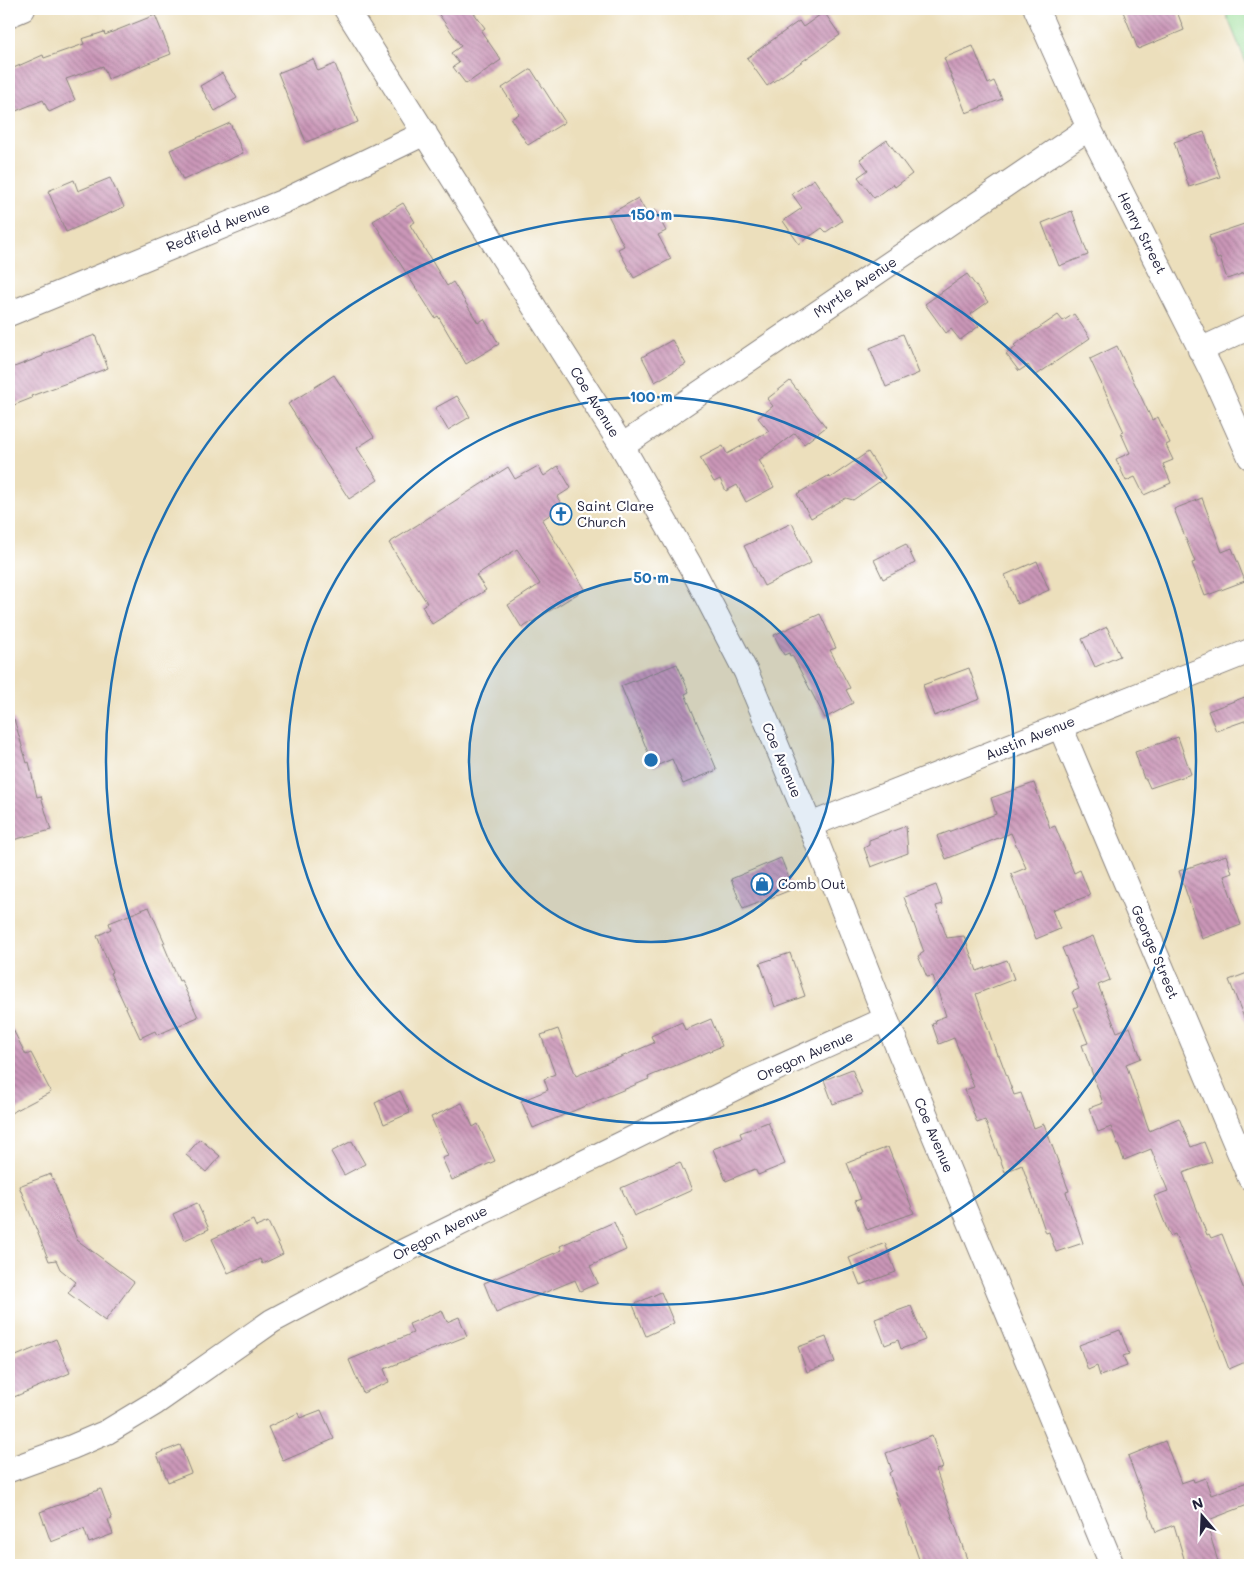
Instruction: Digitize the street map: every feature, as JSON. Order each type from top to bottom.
[{"type":"street","points":[[9,14],[23,9]]},
{"type":"street","name":"Coe Avenue","points":[[346,9],[622,446],[695,574],[746,672],[810,825],[886,1019],[1112,1565]]},
{"type":"street","name":"Henry Street","points":[[1036,9],[1089,128],[1200,350],[1250,457]]},
{"type":"street","name":"Myrtle Avenue","points":[[622,446],[1089,128]]},
{"type":"street","name":"Redfield Avenue","points":[[9,314],[282,202],[425,133]]},
{"type":"street","points":[[1200,350],[1250,327]]},
{"type":"street","name":"Austin Avenue","points":[[810,825],[1250,651]]},
{"type":"street","name":"George Street","points":[[1060,726],[1250,1178]]},
{"type":"street","name":"Oregon Avenue","points":[[9,1470],[107,1432],[155,1403],[272,1321],[394,1256],[749,1081],[886,1019]]},
{"type":"green space","points":[[1224,9],[1250,9],[1250,63],[1247,65]]},
{"type":"building","points":[[435,9],[471,9],[485,28],[481,31],[501,60],[466,84],[453,67],[459,63],[451,53],[461,46]]},
{"type":"building","points":[[1122,9],[1176,9],[1184,30],[1138,49]]},
{"type":"building","points":[[824,12],[840,35],[767,86],[747,58],[799,21],[803,27]]},
{"type":"building","points":[[155,15],[171,54],[108,79],[103,66],[66,79],[75,100],[49,112],[43,100],[16,111],[9,95],[9,70],[43,55],[44,58],[84,44],[82,39],[104,32],[105,35]]},
{"type":"building","points":[[973,46],[988,84],[994,81],[1002,99],[966,113],[944,58]]},
{"type":"building","points":[[313,59],[318,71],[335,64],[358,122],[306,142],[278,73]]},
{"type":"building","points":[[531,69],[565,122],[528,145],[511,119],[519,114],[502,88]]},
{"type":"building","points":[[222,73],[237,98],[215,111],[200,86]]},
{"type":"building","points":[[230,123],[243,153],[183,180],[170,150]]},
{"type":"building","points":[[1204,132],[1220,177],[1189,187],[1174,142]]},
{"type":"building","points":[[887,140],[912,174],[895,187],[893,184],[874,198],[858,177],[868,170],[860,159]]},
{"type":"building","points":[[110,178],[124,207],[66,232],[48,191],[74,180],[78,191]]},
{"type":"building","points":[[814,179],[842,221],[826,232],[822,228],[799,244],[783,221],[802,208],[792,194]]},
{"type":"building","points":[[638,198],[647,214],[655,210],[666,231],[658,235],[671,259],[634,278],[618,249],[624,246],[608,215]]},
{"type":"building","points":[[403,203],[415,222],[410,225],[447,286],[453,282],[478,323],[484,319],[499,344],[466,364],[438,316],[435,318],[373,221]]},
{"type":"building","points":[[1072,211],[1088,255],[1059,266],[1042,223]]},
{"type":"building","points":[[1250,222],[1250,271],[1227,279],[1220,258],[1217,259],[1209,236]]},
{"type":"building","points":[[967,274],[988,302],[971,314],[979,326],[960,340],[951,329],[946,333],[925,304]]},
{"type":"building","points":[[1074,314],[1090,338],[1035,376],[1028,365],[1019,371],[1006,354],[1016,347],[1014,345],[1058,315],[1063,321]]},
{"type":"building","points":[[903,334],[919,373],[886,387],[870,348]]},
{"type":"building","points":[[95,335],[108,368],[31,396],[32,398],[9,407],[9,369]]},
{"type":"building","points":[[672,340],[686,364],[655,382],[642,357]]},
{"type":"building","points":[[1117,346],[1152,420],[1158,417],[1170,443],[1166,445],[1173,460],[1163,464],[1171,483],[1144,495],[1135,477],[1126,481],[1116,459],[1130,453],[1121,433],[1124,432],[1090,359]]},
{"type":"building","points":[[334,375],[374,437],[357,448],[378,480],[349,499],[288,404]]},
{"type":"building","points":[[790,381],[826,427],[804,444],[795,433],[759,460],[774,487],[746,502],[737,485],[726,491],[720,479],[714,482],[700,458],[723,446],[727,454],[769,431],[758,418],[773,406],[767,399]]},
{"type":"building","points":[[457,396],[470,417],[448,430],[435,408]]},
{"type":"building","points":[[868,452],[885,478],[853,500],[846,498],[811,518],[797,494],[828,476],[830,478]]},
{"type":"building","points":[[538,466],[544,476],[558,466],[571,488],[557,497],[563,506],[542,520],[585,589],[522,628],[508,605],[540,584],[517,549],[476,575],[486,590],[432,624],[422,606],[427,603],[389,543],[508,467],[515,479]]},
{"type":"building","points":[[1202,498],[1222,552],[1232,548],[1245,581],[1205,596],[1192,563],[1195,562],[1174,509]]},
{"type":"building","points":[[792,523],[811,563],[764,586],[744,546]]},
{"type":"building","points":[[906,544],[915,563],[883,579],[874,560]]},
{"type":"building","points":[[1037,561],[1049,590],[1017,604],[1005,575]]},
{"type":"building","points":[[820,614],[836,648],[830,650],[850,688],[846,690],[853,703],[825,718],[792,655],[790,656],[789,653],[784,655],[774,635]]},
{"type":"building","points":[[1107,627],[1120,656],[1095,667],[1082,639]]},
{"type":"building","points":[[677,664],[689,692],[685,694],[717,770],[683,784],[672,759],[654,767],[621,686]]},
{"type":"building","points":[[969,668],[980,699],[934,716],[923,685]]},
{"type":"building","points":[[1250,695],[1250,719],[1216,731],[1208,711]]},
{"type":"building","points":[[14,719],[27,763],[29,762],[37,797],[41,796],[51,830],[9,841],[9,720]]},
{"type":"building","points":[[1178,737],[1191,774],[1150,788],[1146,779],[1144,779],[1135,752]]},
{"type":"building","points":[[1034,783],[1050,828],[1055,826],[1074,873],[1080,870],[1090,895],[1052,910],[1060,929],[1036,939],[1011,874],[1026,868],[1011,833],[946,859],[937,836],[996,814],[991,798]]},
{"type":"building","points":[[906,826],[908,853],[871,867],[864,848],[869,845],[869,840]]},
{"type":"building","points":[[1226,855],[1232,873],[1224,876],[1241,925],[1202,939],[1179,871]]},
{"type":"building","name":"Comb Out","points":[[781,858],[793,889],[743,909],[731,879]]},
{"type":"building","points":[[936,885],[943,904],[936,906],[947,938],[964,936],[977,971],[1007,960],[1014,979],[976,994],[997,1055],[999,1055],[1014,1095],[1021,1093],[1034,1128],[1044,1124],[1069,1191],[1066,1192],[1083,1243],[1056,1252],[1049,1232],[1046,1233],[1022,1165],[1005,1172],[985,1120],[977,1123],[965,1090],[974,1087],[954,1038],[939,1044],[932,1024],[936,1023],[935,1020],[946,1016],[933,976],[927,977],[918,956],[924,952],[904,897]]},
{"type":"building","points":[[149,907],[179,981],[181,980],[198,1017],[157,1035],[155,1031],[140,1038],[110,973],[112,972],[97,936],[111,929],[109,923]]},
{"type":"building","points":[[1093,936],[1110,980],[1098,985],[1117,1032],[1130,1027],[1141,1058],[1126,1064],[1149,1131],[1179,1118],[1191,1147],[1204,1142],[1212,1162],[1183,1173],[1207,1235],[1209,1234],[1211,1238],[1222,1234],[1250,1305],[1250,1360],[1229,1369],[1193,1275],[1175,1234],[1170,1236],[1154,1196],[1168,1191],[1151,1149],[1124,1160],[1111,1127],[1098,1132],[1089,1108],[1103,1103],[1082,1045],[1088,1043],[1074,1008],[1078,1006],[1072,992],[1079,989],[1062,948]]},
{"type":"building","points":[[790,953],[805,996],[775,1007],[760,963]]},
{"type":"building","points":[[1250,972],[1250,1030],[1249,1030],[1229,980]]},
{"type":"building","points":[[711,1019],[722,1046],[533,1128],[521,1101],[548,1090],[544,1079],[555,1074],[541,1035],[558,1029],[576,1076],[654,1043],[651,1036],[682,1022],[685,1030]]},
{"type":"building","points":[[9,1022],[26,1055],[31,1053],[51,1092],[9,1114]]},
{"type":"building","points":[[852,1069],[862,1094],[833,1104],[824,1080]]},
{"type":"building","points":[[400,1091],[410,1113],[384,1124],[375,1103]]},
{"type":"building","points":[[462,1103],[473,1127],[478,1124],[495,1161],[452,1180],[442,1158],[448,1156],[431,1117]]},
{"type":"building","points":[[768,1122],[785,1164],[758,1175],[755,1169],[726,1181],[713,1149],[742,1138],[740,1133]]},
{"type":"building","points":[[200,1139],[220,1156],[206,1172],[186,1155]]},
{"type":"building","points":[[352,1141],[365,1164],[344,1175],[331,1152]]},
{"type":"building","points":[[888,1147],[914,1213],[867,1230],[855,1201],[861,1199],[847,1163]]},
{"type":"building","points":[[680,1162],[692,1190],[634,1216],[621,1188]]},
{"type":"building","points":[[51,1174],[77,1240],[134,1282],[105,1321],[68,1293],[76,1282],[60,1269],[56,1260],[49,1261],[19,1186]]},
{"type":"building","points":[[197,1203],[209,1229],[185,1240],[173,1214]]},
{"type":"building","points":[[253,1220],[256,1227],[268,1222],[283,1254],[262,1264],[260,1259],[228,1273],[212,1239]]},
{"type":"building","points":[[614,1222],[626,1250],[590,1266],[598,1283],[580,1291],[575,1280],[496,1313],[484,1283],[562,1250],[560,1246]]},
{"type":"building","points":[[885,1243],[896,1272],[860,1285],[849,1258]]},
{"type":"building","points":[[661,1292],[674,1323],[646,1336],[633,1305]]},
{"type":"building","points":[[911,1306],[925,1340],[901,1349],[898,1340],[885,1345],[875,1319]]},
{"type":"building","points":[[442,1310],[447,1322],[459,1317],[467,1336],[384,1369],[389,1382],[363,1393],[349,1360],[413,1333],[409,1324]]},
{"type":"building","points":[[1120,1330],[1129,1354],[1123,1356],[1127,1366],[1100,1376],[1097,1366],[1088,1370],[1079,1345]]},
{"type":"building","points":[[826,1337],[835,1362],[807,1372],[798,1347]]},
{"type":"building","points":[[56,1339],[70,1373],[14,1397],[9,1385],[9,1359]]},
{"type":"building","points":[[321,1410],[334,1439],[283,1461],[268,1427],[298,1413],[300,1418]]},
{"type":"building","points":[[932,1436],[943,1468],[936,1470],[969,1565],[921,1565],[889,1473],[892,1471],[886,1453]]},
{"type":"building","points":[[1165,1441],[1181,1483],[1193,1479],[1194,1482],[1205,1478],[1211,1495],[1250,1481],[1250,1504],[1206,1521],[1219,1565],[1186,1565],[1174,1525],[1156,1532],[1128,1456]]},
{"type":"building","points":[[180,1445],[191,1473],[168,1482],[157,1454]]},
{"type":"building","points":[[101,1489],[112,1519],[108,1520],[113,1534],[89,1543],[84,1529],[51,1542],[40,1512]]},
{"type":"place","name":"Saint Clare Church","points":[[561,514]]},
{"type":"place","name":"Comb Out","points":[[762,884]]}]
